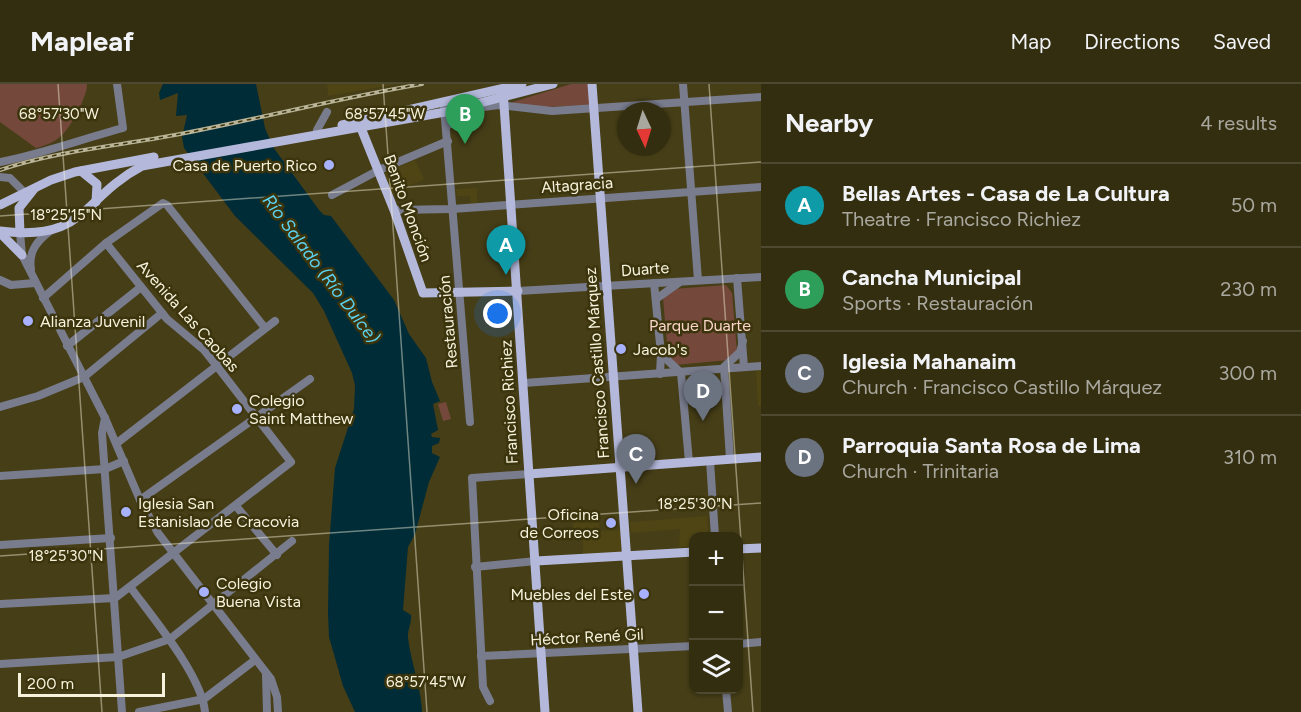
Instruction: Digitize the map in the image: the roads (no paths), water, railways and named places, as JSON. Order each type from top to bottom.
[{"type":"main road","points":[[504,94],[522,84]]},
{"type":"main road","points":[[271,140],[361,128],[553,84]]},
{"type":"main road","name":"Francisco Castillo Márquez","points":[[592,84],[638,712]]},
{"type":"main road","name":"Francisco Richiez","points":[[504,94],[545,712]]},
{"type":"main road","points":[[0,205],[51,180],[81,171],[175,157],[444,108]]},
{"type":"main road","name":"Benito Monción","points":[[361,128],[379,170],[422,290],[430,294]]},
{"type":"main road","points":[[0,232],[50,231],[76,220],[124,177],[142,166],[175,157]]},
{"type":"main road","points":[[81,171],[97,184],[96,202]]},
{"type":"main road","points":[[20,233],[19,208],[36,188]]},
{"type":"main road","points":[[0,232],[22,255]]},
{"type":"main road","name":"Duarte","points":[[430,294],[518,291]]},
{"type":"main road","points":[[529,474],[761,457]]},
{"type":"main road","points":[[743,549],[761,548]]},
{"type":"main road","points":[[536,561],[689,552]]},
{"type":"street","points":[[0,163],[44,153],[70,142],[123,128],[117,84]]},
{"type":"street","points":[[683,84],[698,280]]},
{"type":"street","points":[[447,126],[475,108],[504,94],[521,109],[552,111],[761,98]]},
{"type":"street","name":"Restauración","points":[[444,108],[470,422]]},
{"type":"street","points":[[317,130],[327,112]]},
{"type":"street","points":[[332,195],[379,170],[448,141]]},
{"type":"street","points":[[0,177],[10,178],[24,192]]},
{"type":"street","name":"Altagracia","points":[[394,210],[452,209],[690,190],[761,187]]},
{"type":"street","points":[[43,298],[106,243],[158,204],[167,205],[265,328]]},
{"type":"street","points":[[34,280],[30,262],[32,252],[36,244],[50,231]]},
{"type":"street","points":[[20,233],[22,255],[117,443],[140,501],[174,554],[274,685],[278,712]]},
{"type":"street","name":"Avenida Las Caobas","points":[[106,243],[162,312],[216,365],[255,418],[291,460],[290,464],[236,506]]},
{"type":"street","name":"Duarte","points":[[518,291],[761,277]]},
{"type":"street","points":[[737,278],[744,367]]},
{"type":"street","points":[[723,279],[737,292]]},
{"type":"street","points":[[0,280],[11,285],[34,280]]},
{"type":"street","points":[[656,298],[681,282]]},
{"type":"street","points":[[654,283],[661,354],[660,374]]},
{"type":"street","points":[[67,346],[141,287]]},
{"type":"street","points":[[0,407],[38,396],[84,377],[162,312]]},
{"type":"street","points":[[117,443],[274,321]]},
{"type":"street","points":[[730,459],[724,368],[740,352],[743,341]]},
{"type":"street","points":[[661,354],[681,373],[689,462]]},
{"type":"street","points":[[524,383],[761,366]]},
{"type":"street","points":[[140,501],[310,379]]},
{"type":"street","points":[[105,418],[102,433],[122,712]]},
{"type":"street","points":[[0,476],[105,469],[124,461]]},
{"type":"street","points":[[710,461],[715,532]]},
{"type":"street","points":[[490,701],[483,687],[472,478],[529,474]]},
{"type":"street","points":[[0,604],[115,598],[236,506],[277,555]]},
{"type":"street","points":[[0,545],[111,538]]},
{"type":"street","points":[[0,664],[118,657],[170,639],[292,541]]},
{"type":"street","points":[[475,567],[536,561]]},
{"type":"street","points":[[131,588],[170,639],[204,699],[205,712]]},
{"type":"street","points":[[743,644],[761,642]]},
{"type":"street","name":"Héctor René Gil","points":[[481,656],[689,646]]},
{"type":"street","points":[[139,712],[204,699],[255,660]]},
{"type":"street","points":[[266,675],[267,712]]},
{"type":"street","points":[[726,694],[728,712]]},
{"type":"water","name":"Río Salado (Río Dulce)","points":[[163,84],[256,84],[265,128],[273,147],[319,210],[324,215],[331,216],[394,300],[409,334],[426,358],[440,401],[433,404],[438,430],[431,434],[432,437],[440,438],[439,443],[432,446],[432,453],[440,457],[429,482],[415,534],[408,547],[403,610],[411,615],[408,638],[422,712],[355,712],[343,686],[329,637],[329,545],[335,468],[354,409],[355,385],[352,373],[324,311],[313,293],[235,216],[184,148],[182,137],[187,115],[176,116],[178,93],[160,100],[159,93]]},
{"type":"railway","points":[[0,170],[65,153],[175,135],[422,84]]},
{"type":"place","name":"Cancha Municipal","points":[[465,144]]},
{"type":"place","name":"Casa de Puerto Rico","points":[[329,165]]},
{"type":"place","name":"Bellas Artes - Casa de La Cultura","points":[[506,275]]},
{"type":"place","name":"Alianza Juvenil","points":[[28,321]]},
{"type":"place","name":"Jacob's","points":[[621,349]]},
{"type":"place","name":"Colegio Saint Matthew","points":[[237,409]]},
{"type":"place","name":"Parroquia Santa Rosa de Lima","points":[[703,421]]},
{"type":"place","name":"Iglesia Mahanaim","points":[[636,484]]},
{"type":"place","name":"Iglesia San Estanislao de Cracovia","points":[[126,512]]},
{"type":"place","name":"Oficina de Correos","points":[[611,523]]},
{"type":"place","name":"Colegio Buena Vista","points":[[204,592]]},
{"type":"place","name":"Muebles del Este","points":[[644,594]]},
{"type":"park label","name":"Parque Duarte","points":[[700,325]]}]
